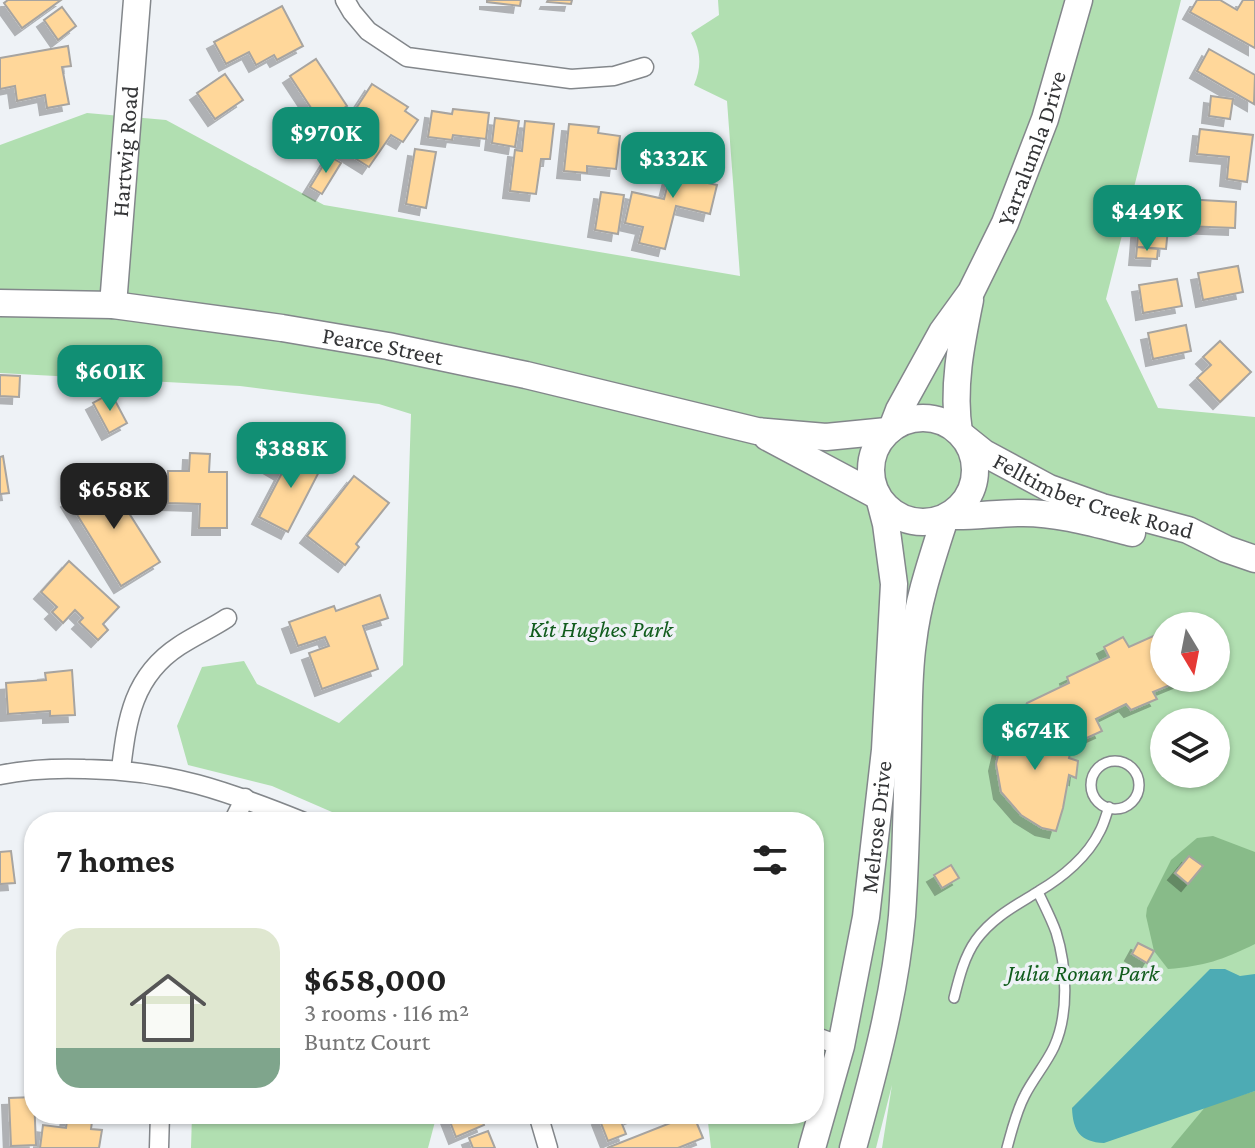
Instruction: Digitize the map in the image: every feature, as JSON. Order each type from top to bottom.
[{"type":"main road","name":"Hartwig Road","points":[[113,305],[137,0]]},
{"type":"main road","name":"Yarralumla Drive","points":[[890,430],[942,332],[971,292],[1005,223],[1049,105],[1079,0]]},
{"type":"main road","name":"Yarralumla Drive","points":[[962,435],[956,413],[958,369],[971,292]]},
{"type":"main road","name":"Pearce Street","points":[[0,303],[113,305],[282,328],[526,375],[757,431],[826,437],[890,430]]},
{"type":"main road","points":[[934,419],[962,435],[973,453],[975,471],[972,489],[963,504],[947,517],[917,523],[902,519],[878,498],[871,478],[871,461],[877,445],[890,430],[905,421],[934,419]]},
{"type":"main road","name":"Pearce Street","points":[[757,431],[878,498]]},
{"type":"main road","name":"Felltimber Creek Road","points":[[962,435],[984,453],[1049,488],[1102,507],[1188,530],[1255,559]]},
{"type":"main road","name":"Melrose Drive","points":[[824,1106],[841,1046],[866,917],[885,750],[894,584],[886,524],[878,498]]},
{"type":"main road","name":"Felltimber Creek Road","points":[[947,517],[1023,512],[1092,523],[1182,546],[1226,549]]},
{"type":"main road","name":"Melrose Drive","points":[[853,1148],[878,1056],[902,920],[912,642],[920,599],[947,517]]},
{"type":"main road","points":[[841,1046],[878,1056]]},
{"type":"main road","name":"Melrose Drive","points":[[812,1148],[819,1124]]},
{"type":"street","points":[[345,0],[368,31],[407,57],[571,79],[614,76],[644,67]]},
{"type":"street","points":[[121,769],[126,727],[143,682],[156,665],[178,646],[227,618]]},
{"type":"street","points":[[0,775],[69,768],[121,769],[199,783],[279,812]]},
{"type":"street","points":[[238,812],[245,798]]},
{"type":"street","points":[[824,1040],[841,1046]]},
{"type":"street","points":[[159,1148],[160,1124]]},
{"type":"street","points":[[541,1124],[548,1148]]},
{"type":"lane","points":[[1124,763],[1131,767],[1138,781],[1136,796],[1124,806],[1109,807],[1096,799],[1092,792],[1092,777],[1101,765],[1124,763]]},
{"type":"lane","points":[[954,998],[974,942],[990,923],[1063,876],[1083,856],[1100,832],[1109,807]]},
{"type":"lane","points":[[1007,1148],[1025,1095],[1055,1045],[1062,1021],[1062,963],[1056,933],[1038,892]]},
{"type":"green space","points":[[718,0],[1181,0],[1106,299],[1158,408],[1255,417],[1255,1148],[882,1148],[892,1085],[876,1148],[711,1148],[708,1124],[824,1124],[824,812],[332,812],[272,786],[188,765],[177,726],[202,667],[244,661],[257,684],[339,723],[403,665],[411,414],[379,404],[240,386],[0,373],[0,145],[87,113],[166,120],[324,205],[740,276],[727,101],[694,85],[699,59],[691,33],[719,15]]},
{"type":"green space","points":[[1213,836],[1255,852],[1255,944],[1213,961],[1168,969],[1154,951],[1147,908],[1171,860],[1197,838]]},
{"type":"green space","points":[[1255,1091],[1255,1148],[1171,1148],[1206,1106]]},
{"type":"green space","points":[[192,1124],[434,1124],[428,1148],[191,1148]]},
{"type":"water","points":[[1210,969],[1225,969],[1240,976],[1255,974],[1255,1091],[1104,1143],[1084,1138],[1076,1129],[1072,1108]]},
{"type":"building","points":[[8,0],[61,0],[22,28],[4,3]]},
{"type":"building","points":[[487,0],[521,0],[520,6]]},
{"type":"building","points":[[548,0],[572,0],[571,4]]},
{"type":"building","points":[[1197,0],[1220,0],[1237,10],[1243,0],[1255,0],[1255,48],[1190,12]]},
{"type":"building","points":[[282,6],[303,46],[277,60],[274,55],[256,65],[249,52],[226,64],[214,42]]},
{"type":"building","points":[[62,7],[76,26],[58,40],[44,20]]},
{"type":"building","points":[[68,46],[71,66],[62,67],[69,104],[47,108],[45,95],[17,101],[15,86],[0,89],[0,58]]},
{"type":"building","points":[[1209,49],[1255,75],[1254,104],[1197,71]]},
{"type":"building","points":[[316,59],[347,106],[321,123],[290,76]]},
{"type":"building","points":[[225,74],[243,100],[215,119],[197,93]]},
{"type":"building","points":[[372,84],[408,107],[405,111],[418,120],[403,142],[391,135],[369,167],[345,152],[358,131],[346,124]]},
{"type":"building","points":[[1211,96],[1233,99],[1230,119],[1209,116]]},
{"type":"building","points":[[453,109],[489,113],[486,139],[453,135],[452,140],[428,137],[432,111],[452,114]]},
{"type":"building","points":[[495,118],[519,121],[515,147],[492,143]]},
{"type":"building","points":[[525,121],[554,124],[550,159],[541,159],[536,194],[510,191],[515,150],[522,151]]},
{"type":"building","points":[[569,124],[599,127],[598,133],[620,136],[616,169],[587,166],[587,173],[564,171]]},
{"type":"building","points":[[1200,129],[1253,135],[1247,182],[1227,179],[1229,157],[1197,154]]},
{"type":"building","points":[[415,149],[436,152],[426,208],[406,204]]},
{"type":"building","points":[[685,150],[709,156],[703,182],[717,185],[710,214],[676,206],[665,249],[639,243],[643,227],[625,223],[632,192],[664,199],[673,164],[681,166]]},
{"type":"building","points":[[329,156],[341,163],[322,194],[310,187]]},
{"type":"building","points":[[601,192],[624,195],[618,234],[595,230]]},
{"type":"building","points":[[1184,199],[1236,202],[1235,228],[1183,226]]},
{"type":"building","points":[[1140,206],[1170,208],[1166,249],[1137,247]]},
{"type":"building","points":[[1137,247],[1158,249],[1157,259],[1136,258]]},
{"type":"building","points":[[1238,266],[1243,292],[1203,300],[1198,273]]},
{"type":"building","points":[[1177,279],[1182,306],[1143,313],[1139,285]]},
{"type":"building","points":[[1186,325],[1191,351],[1153,359],[1148,333]]},
{"type":"building","points":[[1220,341],[1251,372],[1220,402],[1197,378],[1211,365],[1203,357]]},
{"type":"building","points":[[0,375],[20,376],[19,397],[0,396]]},
{"type":"building","points":[[111,393],[127,423],[109,433],[93,403]]},
{"type":"building","points":[[270,434],[295,448],[282,473],[256,458]]},
{"type":"building","points":[[295,448],[324,462],[288,532],[259,517]]},
{"type":"building","points":[[190,453],[210,454],[209,472],[227,472],[227,528],[199,528],[200,504],[168,503],[168,471],[189,471]]},
{"type":"building","points":[[3,456],[9,493],[0,494],[0,457]]},
{"type":"building","points":[[354,476],[389,503],[356,544],[359,547],[345,565],[307,536]]},
{"type":"building","points":[[106,477],[160,562],[121,586],[68,500]]},
{"type":"building","points":[[69,561],[119,607],[103,624],[108,630],[98,640],[79,622],[83,618],[75,610],[63,623],[52,612],[57,607],[41,592]]},
{"type":"building","points":[[380,595],[388,618],[363,626],[378,669],[322,689],[309,653],[329,646],[325,637],[298,646],[289,622],[334,606],[336,611]]},
{"type":"building","points":[[1123,637],[1129,647],[1150,638],[1150,692],[1157,699],[1131,710],[1126,704],[1096,719],[1102,731],[1067,747],[1056,739],[1058,735],[1045,724],[1020,718],[1027,703],[1069,683],[1067,677],[1109,657],[1104,647]]},
{"type":"building","points":[[72,670],[75,715],[50,716],[50,711],[8,714],[6,683],[46,680],[45,673]]},
{"type":"building","points":[[1020,718],[1045,724],[1058,735],[1056,739],[1071,750],[1069,758],[1078,761],[1076,778],[1069,775],[1056,831],[1042,828],[1021,815],[1001,792],[996,764],[1001,743],[1011,725]]},
{"type":"building","points":[[11,851],[15,883],[0,884],[0,852]]},
{"type":"building","points":[[1189,856],[1203,866],[1188,884],[1175,873]]},
{"type":"building","points":[[951,865],[959,878],[942,888],[934,875]]},
{"type":"building","points":[[1138,943],[1154,951],[1147,963],[1132,954]]},
{"type":"building","points":[[24,1097],[24,1124],[35,1124],[36,1145],[11,1146],[9,1098]]},
{"type":"building","points":[[67,1124],[92,1124],[91,1129],[102,1130],[99,1148],[40,1148],[43,1125],[66,1128]]},
{"type":"building","points":[[451,1124],[484,1124],[484,1125],[456,1137]]},
{"type":"building","points":[[601,1124],[622,1124],[626,1134],[608,1141]]},
{"type":"building","points":[[668,1124],[697,1124],[703,1138],[678,1148],[607,1148]]},
{"type":"building","points":[[488,1131],[495,1148],[473,1148],[469,1138]]},
{"type":"park label","name":"Kit Hughes Park","points":[[601,629]]},
{"type":"park label","name":"Julia Ronan Park","points":[[1083,973]]}]
